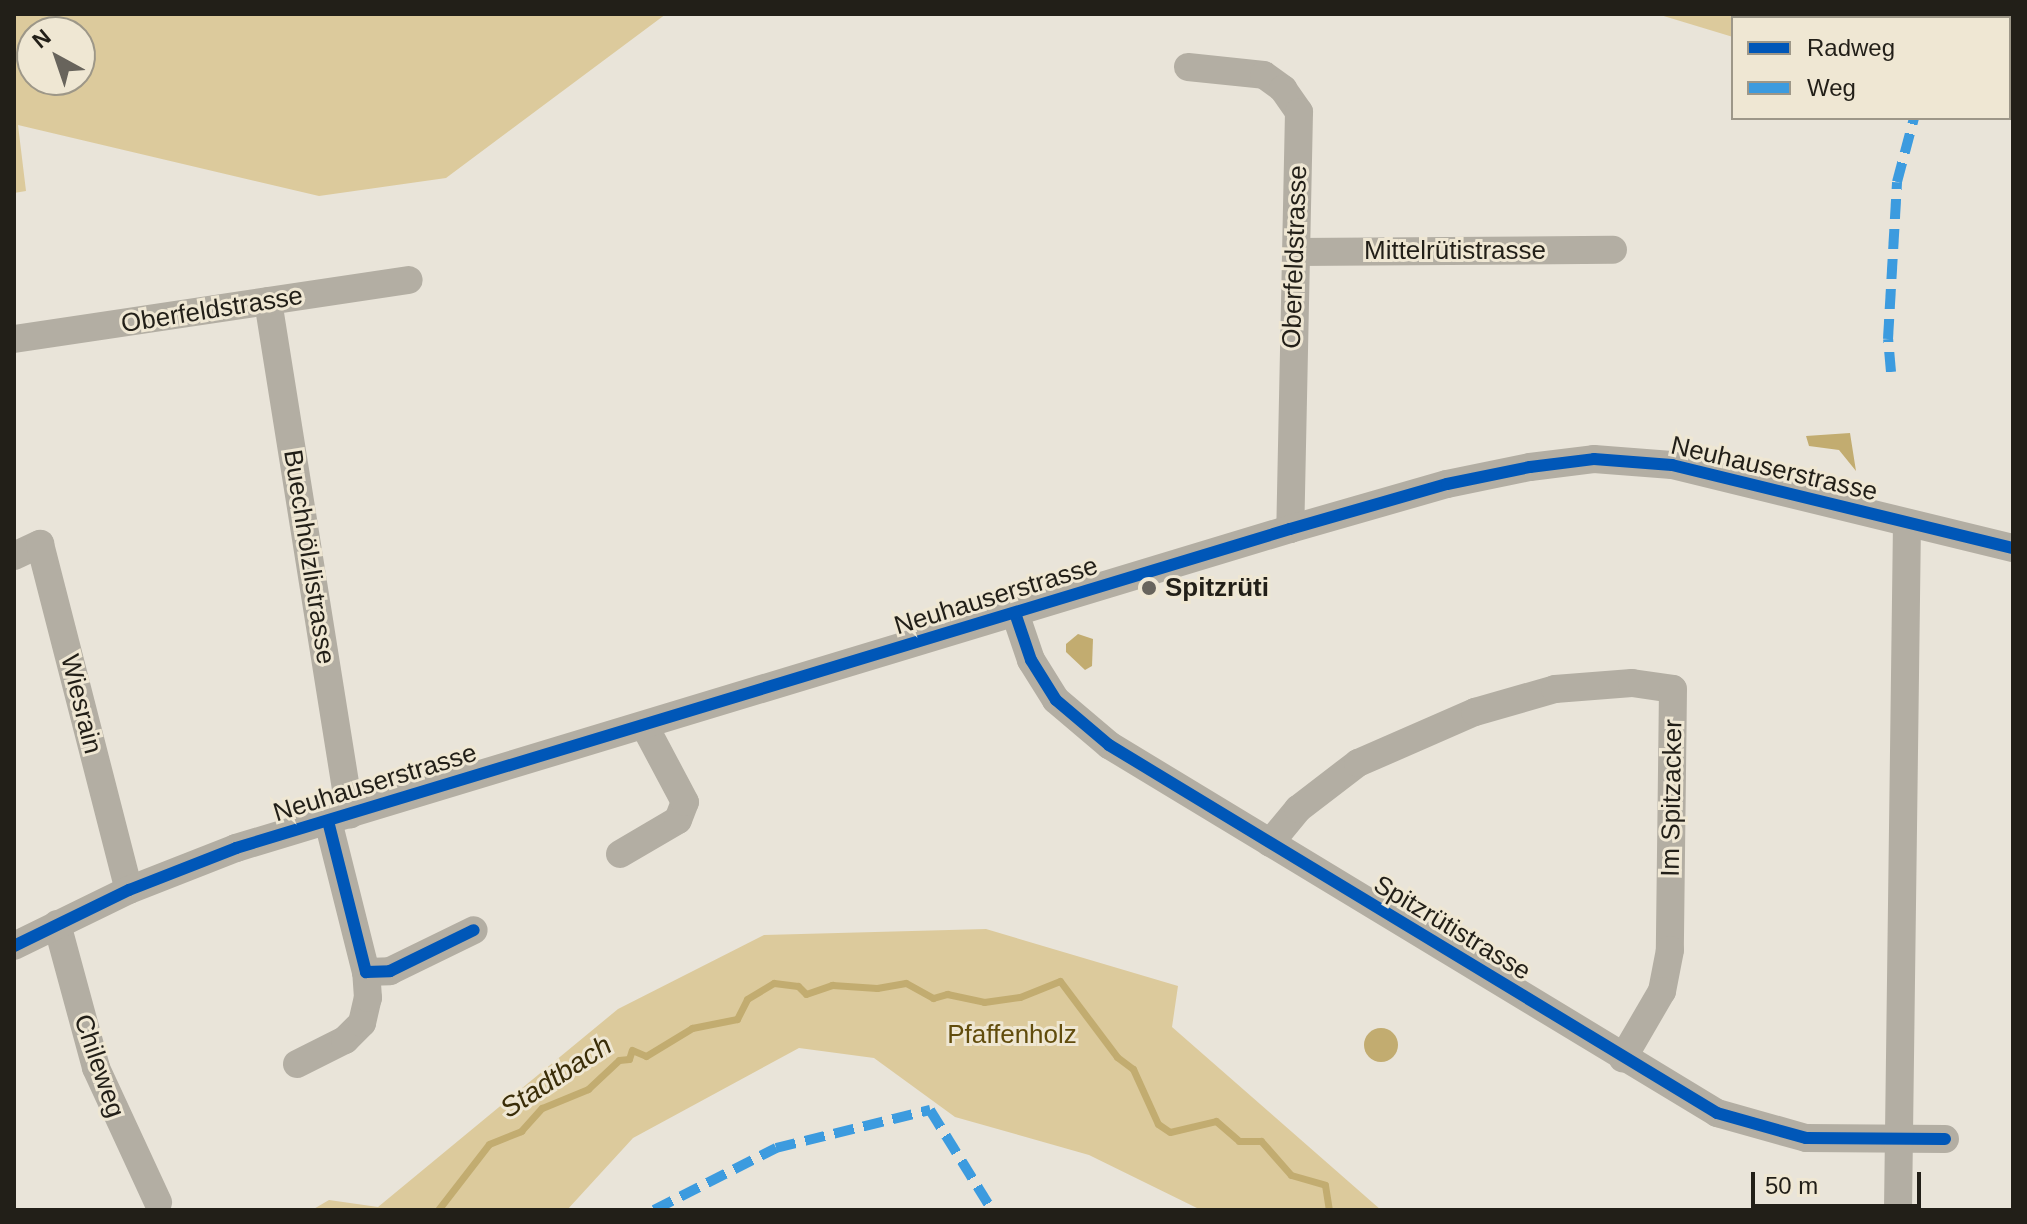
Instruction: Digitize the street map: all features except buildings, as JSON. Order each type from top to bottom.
[{"type":"street","name":"Oberfeldstrasse","points":[[1188,67],[1264,75],[1283,89],[1299,112],[1290,529]]},
{"type":"street","name":"Mittelrütistrasse","points":[[1296,252],[1613,250]]},
{"type":"street","name":"Oberfeldstrasse","points":[[14,339],[409,280]]},
{"type":"street","name":"Buechhölzlistrasse","points":[[268,301],[339,817],[368,998],[362,1023],[345,1040],[297,1064]]},
{"type":"street","name":"Neuhauserstrasse","points":[[14,946],[129,890],[236,848],[1447,484],[1594,459],[1713,472],[2013,548]]},
{"type":"street","points":[[1898,1210],[1907,523]]},
{"type":"street","name":"Wiesrain","points":[[14,556],[40,544],[129,890]]},
{"type":"street","name":"Spitzrütistrasse","points":[[1015,613],[1031,660],[1056,700],[1109,745],[1717,1113],[1806,1138],[1945,1139]]},
{"type":"street","name":"Im Spitzacker","points":[[1270,843],[1298,809],[1348,770],[1475,712],[1555,689],[1632,683],[1673,689],[1670,950],[1662,991],[1623,1058]]},
{"type":"street","points":[[620,854],[678,820],[685,802],[644,725]]},
{"type":"street","name":"Chileweg","points":[[57,924],[96,1068],[158,1202]]},
{"type":"street","points":[[366,972],[390,971],[474,930]]},
{"type":"green space","points":[[14,14],[666,14],[446,178],[319,196],[18,125],[26,191],[14,193]]},
{"type":"green space","points":[[1657,14],[2013,14],[2013,120],[2011,16],[1731,16],[1731,36]]},
{"type":"green space","name":"Pfaffenholz","points":[[986,929],[1178,986],[1172,1027],[1381,1210],[1201,1210],[1089,1155],[955,1117],[874,1058],[799,1048],[633,1138],[567,1210],[312,1210],[329,1200],[378,1207],[618,1009],[764,935]]},
{"type":"shaded area","points":[[1850,433],[1856,471],[1839,450],[1809,446],[1806,436]]},
{"type":"shaded area","points":[[1078,634],[1093,639],[1092,666],[1085,670],[1066,652],[1066,644]]},
{"type":"shaded area","points":[[1381,1028],[1393,1033],[1398,1045],[1393,1057],[1381,1062],[1369,1057],[1364,1045],[1369,1033]]},
{"type":"waterway","name":"Stadtbach","points":[[438,1210],[489,1144],[521,1131],[542,1108],[588,1089],[619,1060],[629,1059],[632,1050],[646,1056],[692,1028],[737,1019],[747,999],[774,983],[798,986],[806,994],[832,985],[877,988],[906,983],[933,998],[947,994],[984,1002],[1020,997],[1060,981],[1117,1057],[1133,1069],[1158,1124],[1170,1132],[1216,1121],[1239,1141],[1261,1141],[1291,1175],[1325,1185],[1329,1210]]},
{"type":"marked path","points":[[1891,372],[1888,339],[1897,182],[1913,120]]},
{"type":"marked path","points":[[654,1210],[776,1148],[930,1110],[992,1210]]},
{"type":"cycle path","points":[[14,946],[129,890],[236,848],[1290,529],[1447,484],[1530,467],[1594,459],[1672,465],[2013,548]]},
{"type":"cycle path","points":[[1015,613],[1031,660],[1056,700],[1109,745],[1717,1113],[1806,1138],[1945,1139]]},
{"type":"cycle path","points":[[328,821],[366,972],[390,971],[474,930]]},
{"type":"place","name":"Spitzrüti","points":[[1149,588]]}]
